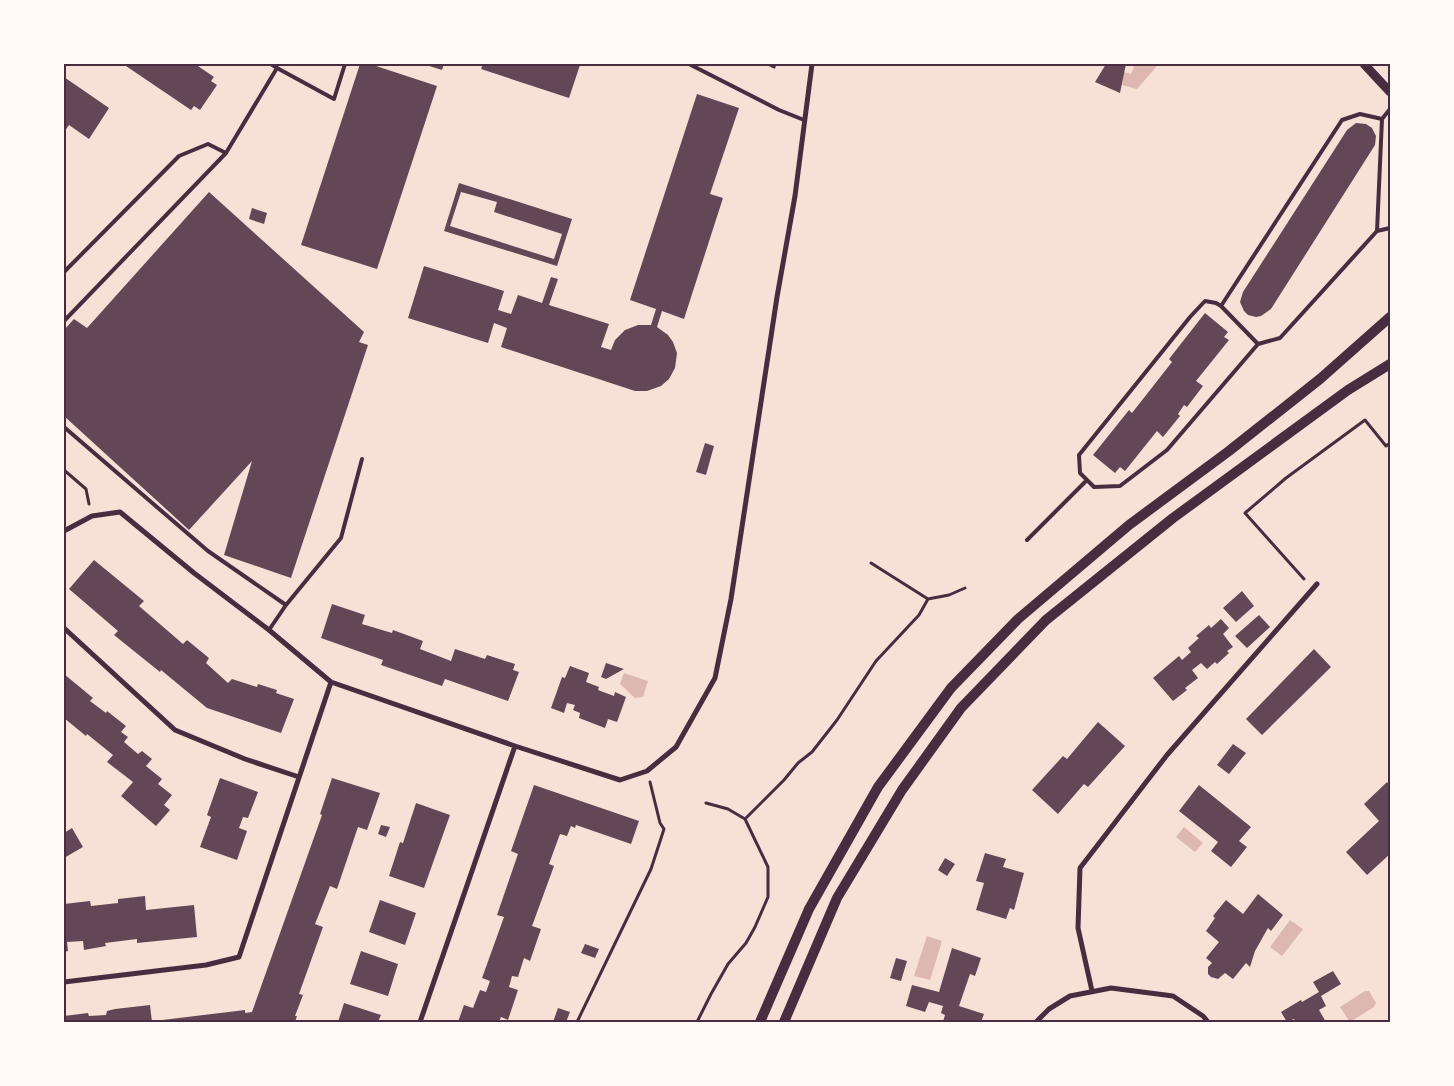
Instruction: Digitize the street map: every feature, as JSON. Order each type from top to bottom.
[{"type":"main road","points":[[760,1022],[809,909],[878,787],[950,688],[1018,619],[1129,525],[1230,451],[1320,379],[1390,317]]},
{"type":"main road","points":[[784,1022],[837,898],[902,790],[961,708],[1046,620],[1165,524],[1348,390],[1390,364]]},
{"type":"street","points":[[64,531],[92,516],[120,512],[331,682],[515,746],[620,780],[647,771],[676,747],[715,678],[731,599],[777,298],[795,196],[812,64]]},
{"type":"street","points":[[1364,64],[1390,92]]},
{"type":"street","points":[[1092,991],[1078,928],[1080,868],[1166,755],[1317,584]]},
{"type":"street","points":[[64,628],[175,730],[299,777]]},
{"type":"street","points":[[64,982],[206,965],[240,957],[331,682]]},
{"type":"street","points":[[420,1022],[515,746]]},
{"type":"street","points":[[1036,1022],[1049,1009],[1070,996],[1111,988],[1173,996],[1203,1016],[1208,1022]]},
{"type":"lane","points":[[271,64],[334,99],[345,64]]},
{"type":"lane","points":[[689,64],[779,110],[804,120]]},
{"type":"lane","points":[[64,321],[226,153],[277,68]]},
{"type":"lane","points":[[1377,231],[1382,119],[1390,109]]},
{"type":"lane","points":[[1221,306],[1342,120],[1360,114],[1382,119]]},
{"type":"lane","points":[[64,272],[179,156],[208,144],[226,153]]},
{"type":"lane","points":[[1258,344],[1221,306],[1210,301],[1202,303],[1079,455],[1080,473],[1094,488],[1120,486],[1167,450],[1258,344],[1280,338],[1377,231],[1390,228]]},
{"type":"lane","points":[[64,428],[208,552],[286,605]]},
{"type":"lane","points":[[268,630],[341,538],[362,459]]},
{"type":"lane","points":[[1027,540],[1087,480]]},
{"type":"path","points":[[768,64],[774,67],[775,64]]},
{"type":"path","points":[[1313,589],[1245,513],[1286,478],[1365,420],[1386,446],[1390,443]]},
{"type":"path","points":[[64,470],[86,489],[92,516]]},
{"type":"path","points":[[871,563],[928,599],[949,595],[966,588]]},
{"type":"path","points":[[746,819],[798,763],[812,752],[837,720],[876,661],[918,615],[928,599]]},
{"type":"path","points":[[577,1022],[651,869],[662,836],[664,828],[660,823],[647,771]]},
{"type":"path","points":[[697,1022],[710,994],[728,964],[746,943],[755,928],[768,897],[768,867],[746,819],[728,809],[706,803]]},
{"type":"shaded area","points":[[1135,64],[1154,64],[1157,66],[1137,89],[1122,85],[1124,72],[1131,74]]},
{"type":"shaded area","points":[[624,673],[648,681],[643,697],[635,698],[620,684]]},
{"type":"shaded area","points":[[1184,827],[1203,843],[1195,852],[1176,837]]},
{"type":"shaded area","points":[[1290,920],[1303,929],[1282,956],[1270,947]]},
{"type":"shaded area","points":[[927,936],[942,941],[930,980],[914,976]]},
{"type":"shaded area","points":[[1365,991],[1369,991],[1376,1003],[1374,1007],[1350,1022],[1340,1007]]},
{"type":"building","points":[[123,64],[195,64],[214,77],[211,81],[217,85],[200,110],[194,106],[191,110]]},
{"type":"building","points":[[360,64],[370,64],[437,86],[377,269],[301,245]]},
{"type":"building","points":[[423,64],[444,64],[442,70]]},
{"type":"building","points":[[483,64],[580,65],[569,98],[481,69]]},
{"type":"building","points":[[1106,64],[1126,64],[1120,93],[1095,82]]},
{"type":"building","points":[[64,77],[109,108],[89,139],[69,125],[64,132]]},
{"type":"building","points":[[697,94],[739,108],[710,194],[723,198],[684,319],[662,311],[657,327],[668,335],[677,353],[675,368],[669,379],[661,386],[647,391],[635,391],[501,347],[507,328],[494,323],[488,343],[408,318],[424,266],[504,291],[498,310],[511,314],[518,295],[542,303],[551,277],[558,279],[549,305],[609,324],[601,347],[611,350],[615,340],[625,330],[638,325],[651,325],[656,309],[630,300]]},
{"type":"building","points":[[1356,123],[1366,124],[1372,128],[1376,136],[1375,145],[1271,309],[1261,316],[1248,315],[1240,302],[1243,292],[1347,130]]},
{"type":"building","points":[[459,183],[572,219],[557,266],[444,231]],"holes":[[[461,192],[497,202],[494,212],[562,234],[554,259],[450,226]]]},
{"type":"building","points":[[209,192],[364,332],[359,342],[368,345],[291,578],[224,555],[252,461],[189,530],[64,416],[64,330],[74,319],[87,328]]},
{"type":"building","points":[[252,208],[267,213],[264,224],[249,219]]},
{"type":"building","points":[[1205,313],[1228,332],[1224,337],[1229,340],[1196,381],[1203,386],[1187,407],[1184,405],[1178,414],[1180,416],[1163,437],[1157,431],[1125,471],[1120,467],[1115,473],[1093,455],[1129,410],[1132,413],[1172,362],[1169,359]]},
{"type":"building","points":[[705,443],[714,446],[706,475],[696,472]]},
{"type":"building","points":[[94,560],[144,601],[139,606],[183,644],[187,640],[209,658],[206,663],[228,683],[232,679],[257,687],[258,684],[277,690],[276,693],[294,699],[281,733],[207,708],[114,635],[118,631],[69,589]]},
{"type":"building","points":[[1242,591],[1254,606],[1236,622],[1223,608]]},
{"type":"building","points":[[332,604],[365,615],[362,624],[392,633],[393,630],[423,641],[420,649],[451,661],[455,649],[485,659],[487,655],[515,664],[513,670],[519,672],[508,701],[445,679],[442,686],[381,665],[383,660],[321,638]]},
{"type":"building","points":[[1259,615],[1270,627],[1247,648],[1235,636]]},
{"type":"building","points":[[1221,619],[1229,628],[1223,634],[1233,647],[1227,651],[1229,653],[1217,664],[1215,662],[1207,669],[1201,663],[1192,670],[1198,678],[1173,701],[1153,678],[1179,656],[1182,660],[1191,652],[1188,648],[1199,638],[1196,636],[1209,625],[1211,628]]},
{"type":"building","points":[[1314,649],[1331,667],[1262,735],[1246,719]]},
{"type":"building","points":[[606,663],[624,669],[606,679],[601,677]]},
{"type":"building","points":[[570,666],[589,673],[586,682],[599,687],[598,690],[614,696],[615,692],[626,697],[617,722],[608,719],[605,728],[579,718],[580,713],[573,710],[575,705],[567,703],[564,713],[551,708],[562,677],[565,678]]},
{"type":"building","points":[[64,674],[93,698],[90,701],[126,726],[121,732],[128,737],[124,742],[138,754],[142,751],[152,759],[146,766],[162,779],[158,784],[172,795],[164,805],[170,810],[156,826],[121,796],[133,782],[107,762],[113,755],[64,718]]},
{"type":"building","points":[[1098,722],[1125,746],[1088,787],[1084,784],[1058,814],[1032,790],[1063,756],[1067,759]]},
{"type":"building","points":[[1233,744],[1246,753],[1229,774],[1217,765]]},
{"type":"building","points":[[220,778],[258,792],[248,818],[243,817],[239,828],[247,831],[237,860],[200,847],[211,817],[207,815]]},
{"type":"building","points":[[332,778],[380,793],[367,830],[358,827],[337,889],[330,886],[315,924],[323,927],[299,994],[303,995],[295,1016],[297,1016],[295,1022],[154,1022],[245,1010],[245,1013],[252,1012],[322,815],[320,814]]},
{"type":"building","points":[[1387,782],[1390,786],[1390,854],[1367,875],[1346,852],[1379,821],[1364,804]]},
{"type":"building","points":[[534,785],[639,821],[631,844],[576,825],[575,828],[571,826],[567,836],[560,834],[549,864],[554,866],[532,926],[541,929],[530,961],[524,958],[518,977],[512,976],[509,987],[518,990],[508,1020],[501,1017],[499,1022],[458,1022],[464,1005],[473,1008],[480,990],[486,992],[490,981],[482,978],[504,917],[497,915],[518,854],[511,851]]},
{"type":"building","points":[[1199,785],[1251,827],[1239,841],[1247,847],[1231,867],[1211,851],[1218,842],[1179,811]]},
{"type":"building","points":[[416,803],[450,815],[424,888],[389,876],[400,842],[403,843]]},
{"type":"building","points":[[381,825],[390,827],[386,837],[378,834]]},
{"type":"building","points":[[72,828],[83,847],[64,858],[64,833]]},
{"type":"building","points":[[985,853],[1006,859],[1003,867],[1024,873],[1014,910],[1010,908],[1006,919],[976,910],[984,883],[976,881]]},
{"type":"building","points":[[945,858],[955,864],[947,876],[938,870]]},
{"type":"building","points":[[1258,894],[1283,915],[1271,931],[1268,928],[1255,951],[1250,967],[1246,963],[1233,979],[1225,973],[1218,979],[1211,977],[1208,974],[1208,967],[1212,963],[1206,958],[1219,942],[1206,931],[1215,918],[1213,916],[1226,900],[1243,914]]},
{"type":"building","points":[[145,896],[146,910],[194,905],[197,937],[137,943],[137,939],[105,943],[106,946],[84,950],[83,941],[67,942],[68,951],[64,952],[64,904],[90,901],[91,906],[118,903],[118,899]]},
{"type":"building","points":[[380,900],[416,913],[405,945],[369,932]]},
{"type":"building","points":[[585,944],[599,949],[595,958],[581,953]]},
{"type":"building","points":[[952,948],[981,958],[975,976],[970,974],[959,1006],[984,1014],[981,1022],[943,1022],[945,1015],[941,1013],[943,1006],[929,1002],[925,1012],[906,1006],[912,985],[939,992]]},
{"type":"building","points":[[361,951],[398,964],[388,996],[350,984]]},
{"type":"building","points":[[896,958],[907,961],[901,981],[890,978]]},
{"type":"building","points":[[1333,971],[1341,984],[1321,996],[1326,1006],[1319,1010],[1326,1022],[1296,1022],[1294,1019],[1287,1022],[1281,1012],[1319,992],[1313,982]]},
{"type":"building","points":[[344,1003],[381,1015],[378,1022],[338,1022]]},
{"type":"building","points":[[150,1005],[152,1022],[64,1022],[64,1016],[88,1013],[89,1016],[106,1015],[107,1011],[115,1009]]},
{"type":"building","points":[[558,1008],[570,1012],[566,1022],[553,1022]]}]
